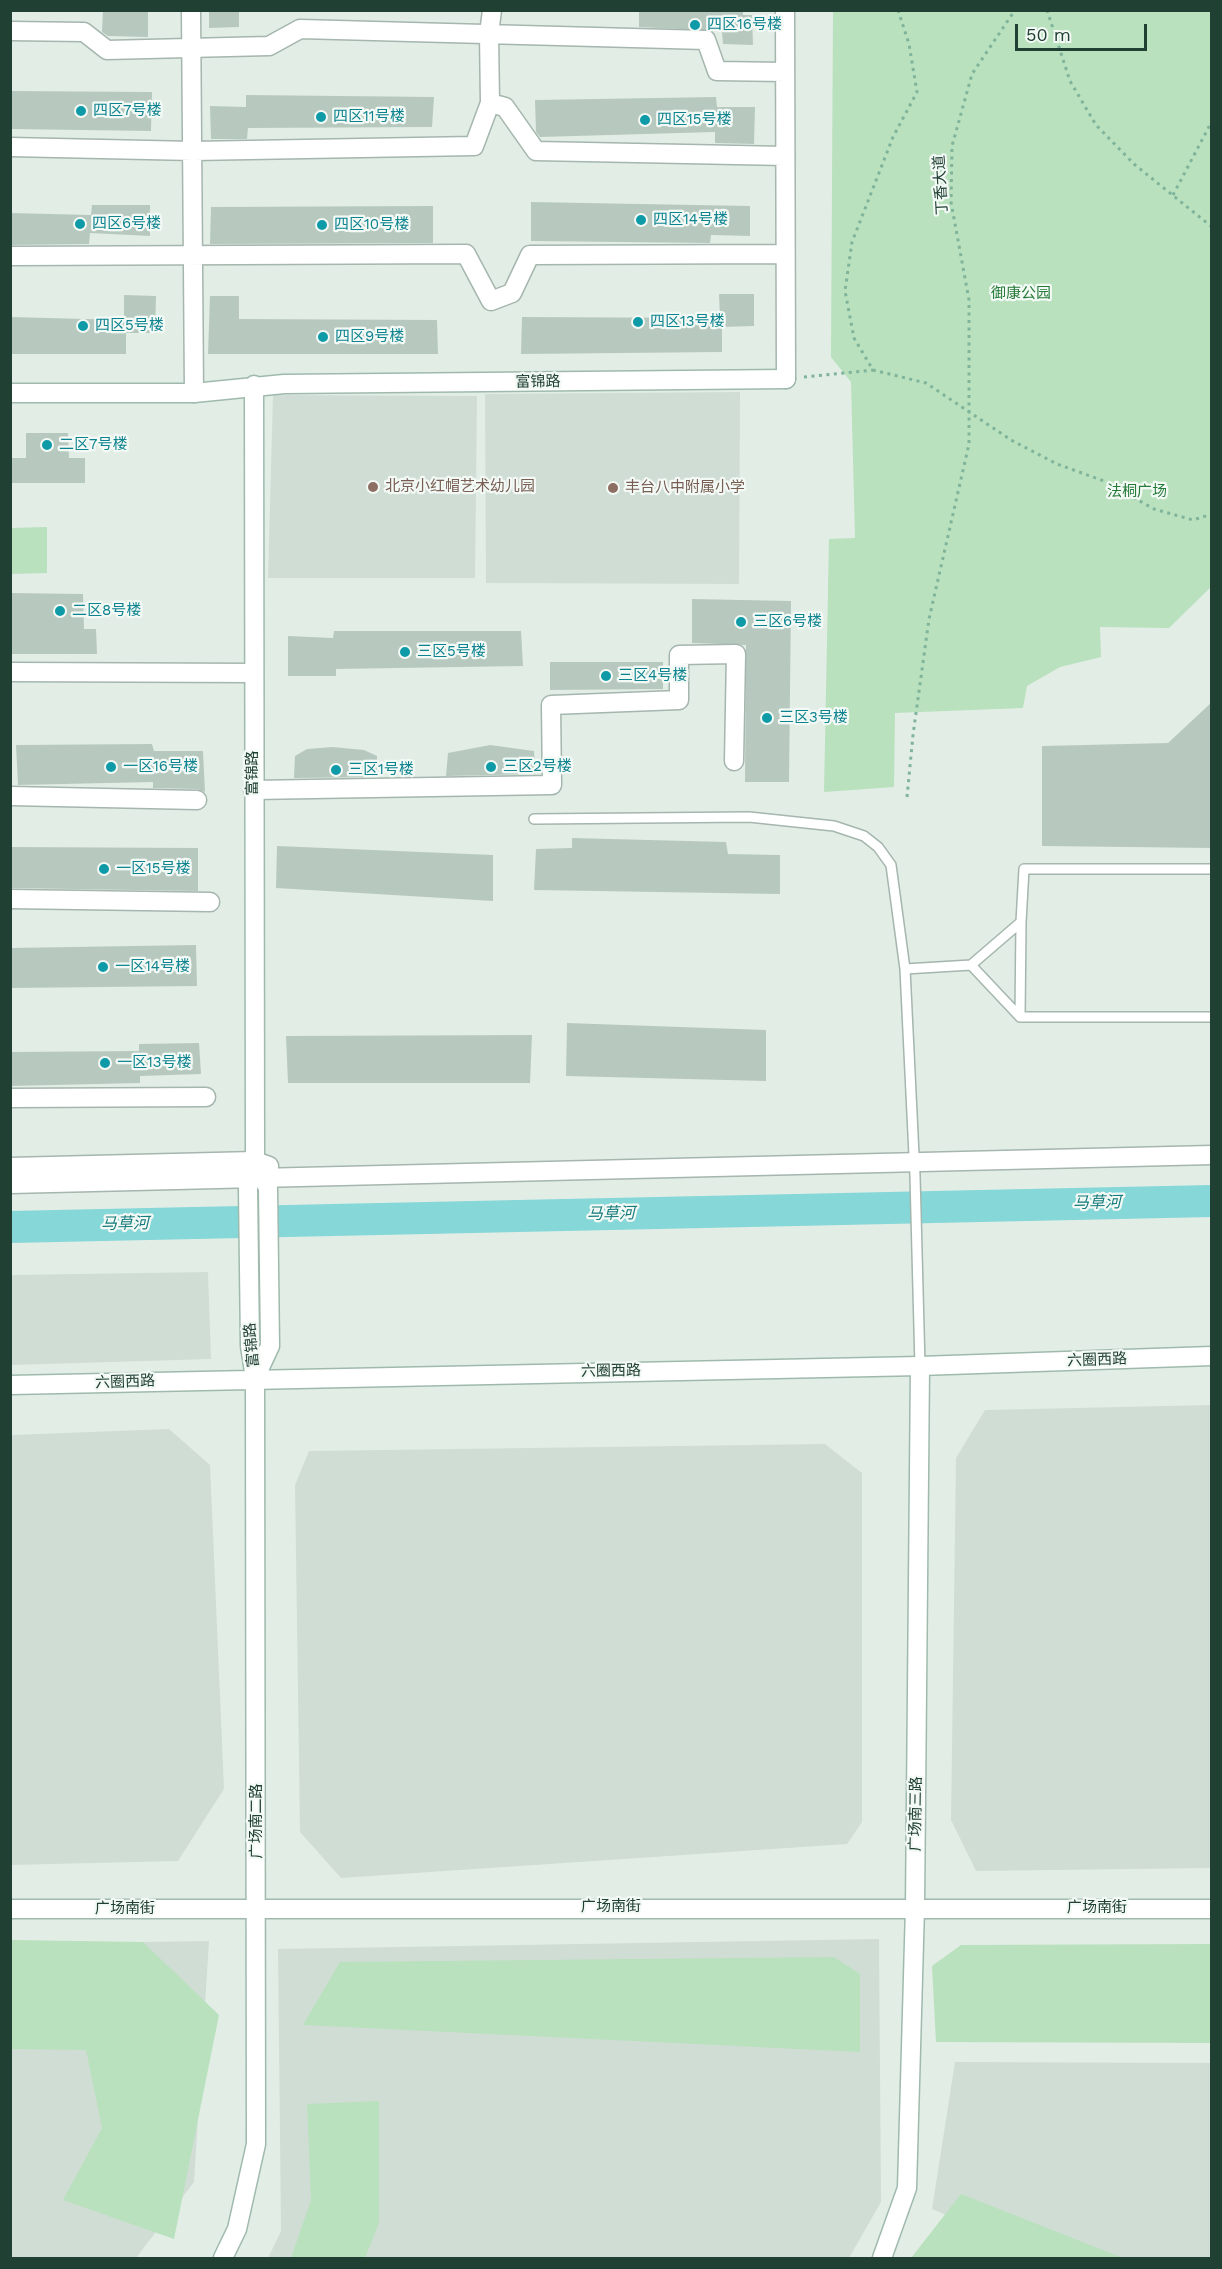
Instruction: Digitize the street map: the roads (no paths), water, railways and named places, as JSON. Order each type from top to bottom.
[{"type":"street","points":[[192,10],[194,393]]},
{"type":"street","points":[[10,147],[193,151],[474,146],[490,103],[489,34],[492,10]]},
{"type":"street","points":[[10,256],[195,257],[466,254],[491,301],[512,293],[530,255],[785,254],[785,10]]},
{"type":"street","points":[[10,31],[84,32],[107,50],[268,46],[300,29],[706,40],[717,71],[785,72]]},
{"type":"street","points":[[490,103],[505,107],[536,151],[785,156]]},
{"type":"street","name":"富锦路","points":[[10,393],[194,393],[254,385],[786,379],[785,254]]},
{"type":"street","name":"富锦路","points":[[254,385],[253,790],[257,1178],[249,1245],[250,1346],[255,1378]]},
{"type":"street","points":[[253,790],[552,785],[550,705],[679,700],[679,655],[736,654],[734,761]]},
{"type":"street","points":[[10,672],[253,673]]},
{"type":"street","points":[[10,796],[197,800]]},
{"type":"street","points":[[10,899],[210,902]]},
{"type":"street","points":[[10,1098],[206,1097]]},
{"type":"street","points":[[10,1184],[302,1177],[915,1169],[1212,1155]]},
{"type":"street","points":[[10,1167],[257,1178]]},
{"type":"street","name":"富锦路","points":[[255,1378],[270,1346],[269,1245],[257,1178]]},
{"type":"street","name":"六圈西路","points":[[10,1385],[255,1378],[920,1366],[1212,1356]]},
{"type":"street","name":"广场南三路","points":[[882,2259],[907,2188],[915,1907],[920,1366]]},
{"type":"street","name":"广场南二路","points":[[223,2259],[237,2229],[256,2144],[255,1378]]},
{"type":"street","name":"广场南街","points":[[10,1909],[915,1907],[1212,1909]]},
{"type":"lane","points":[[534,819],[749,817],[834,826],[864,836],[878,847],[891,865],[905,969],[918,1235],[920,1366]]},
{"type":"lane","points":[[1020,1017],[1024,869],[1212,869]]},
{"type":"lane","points":[[905,969],[971,965],[1021,922]]},
{"type":"lane","points":[[971,965],[1020,1017],[1212,1017]]},
{"type":"waterway","name":"马草河","points":[[10,1227],[1212,1201]]},
{"type":"place","name":"四区16号楼","points":[[695,25]]},
{"type":"place","name":"四区7号楼","points":[[81,111]]},
{"type":"place","name":"四区11号楼","points":[[321,117]]},
{"type":"place","name":"四区15号楼","points":[[645,120]]},
{"type":"place","name":"四区14号楼","points":[[641,220]]},
{"type":"place","name":"四区6号楼","points":[[80,224]]},
{"type":"place","name":"四区10号楼","points":[[322,225]]},
{"type":"place","name":"四区13号楼","points":[[638,322]]},
{"type":"place","name":"四区5号楼","points":[[83,326]]},
{"type":"place","name":"四区9号楼","points":[[323,337]]},
{"type":"place","name":"二区7号楼","points":[[47,445]]},
{"type":"place","name":"北京小红帽艺术幼儿园","points":[[373,487]]},
{"type":"place","name":"丰台八中附属小学","points":[[613,488]]},
{"type":"place","name":"二区8号楼","points":[[60,611]]},
{"type":"place","name":"三区6号楼","points":[[741,622]]},
{"type":"place","name":"三区5号楼","points":[[405,652]]},
{"type":"place","name":"三区4号楼","points":[[606,676]]},
{"type":"place","name":"三区3号楼","points":[[767,718]]},
{"type":"place","name":"一区16号楼","points":[[111,767]]},
{"type":"place","name":"三区2号楼","points":[[491,767]]},
{"type":"place","name":"三区1号楼","points":[[336,770]]},
{"type":"place","name":"一区15号楼","points":[[104,869]]},
{"type":"place","name":"一区14号楼","points":[[103,967]]},
{"type":"place","name":"一区13号楼","points":[[105,1063]]},
{"type":"park label","name":"御康公园","points":[[1021,294]]},
{"type":"park label","name":"法桐广场","points":[[1137,492]]}]
